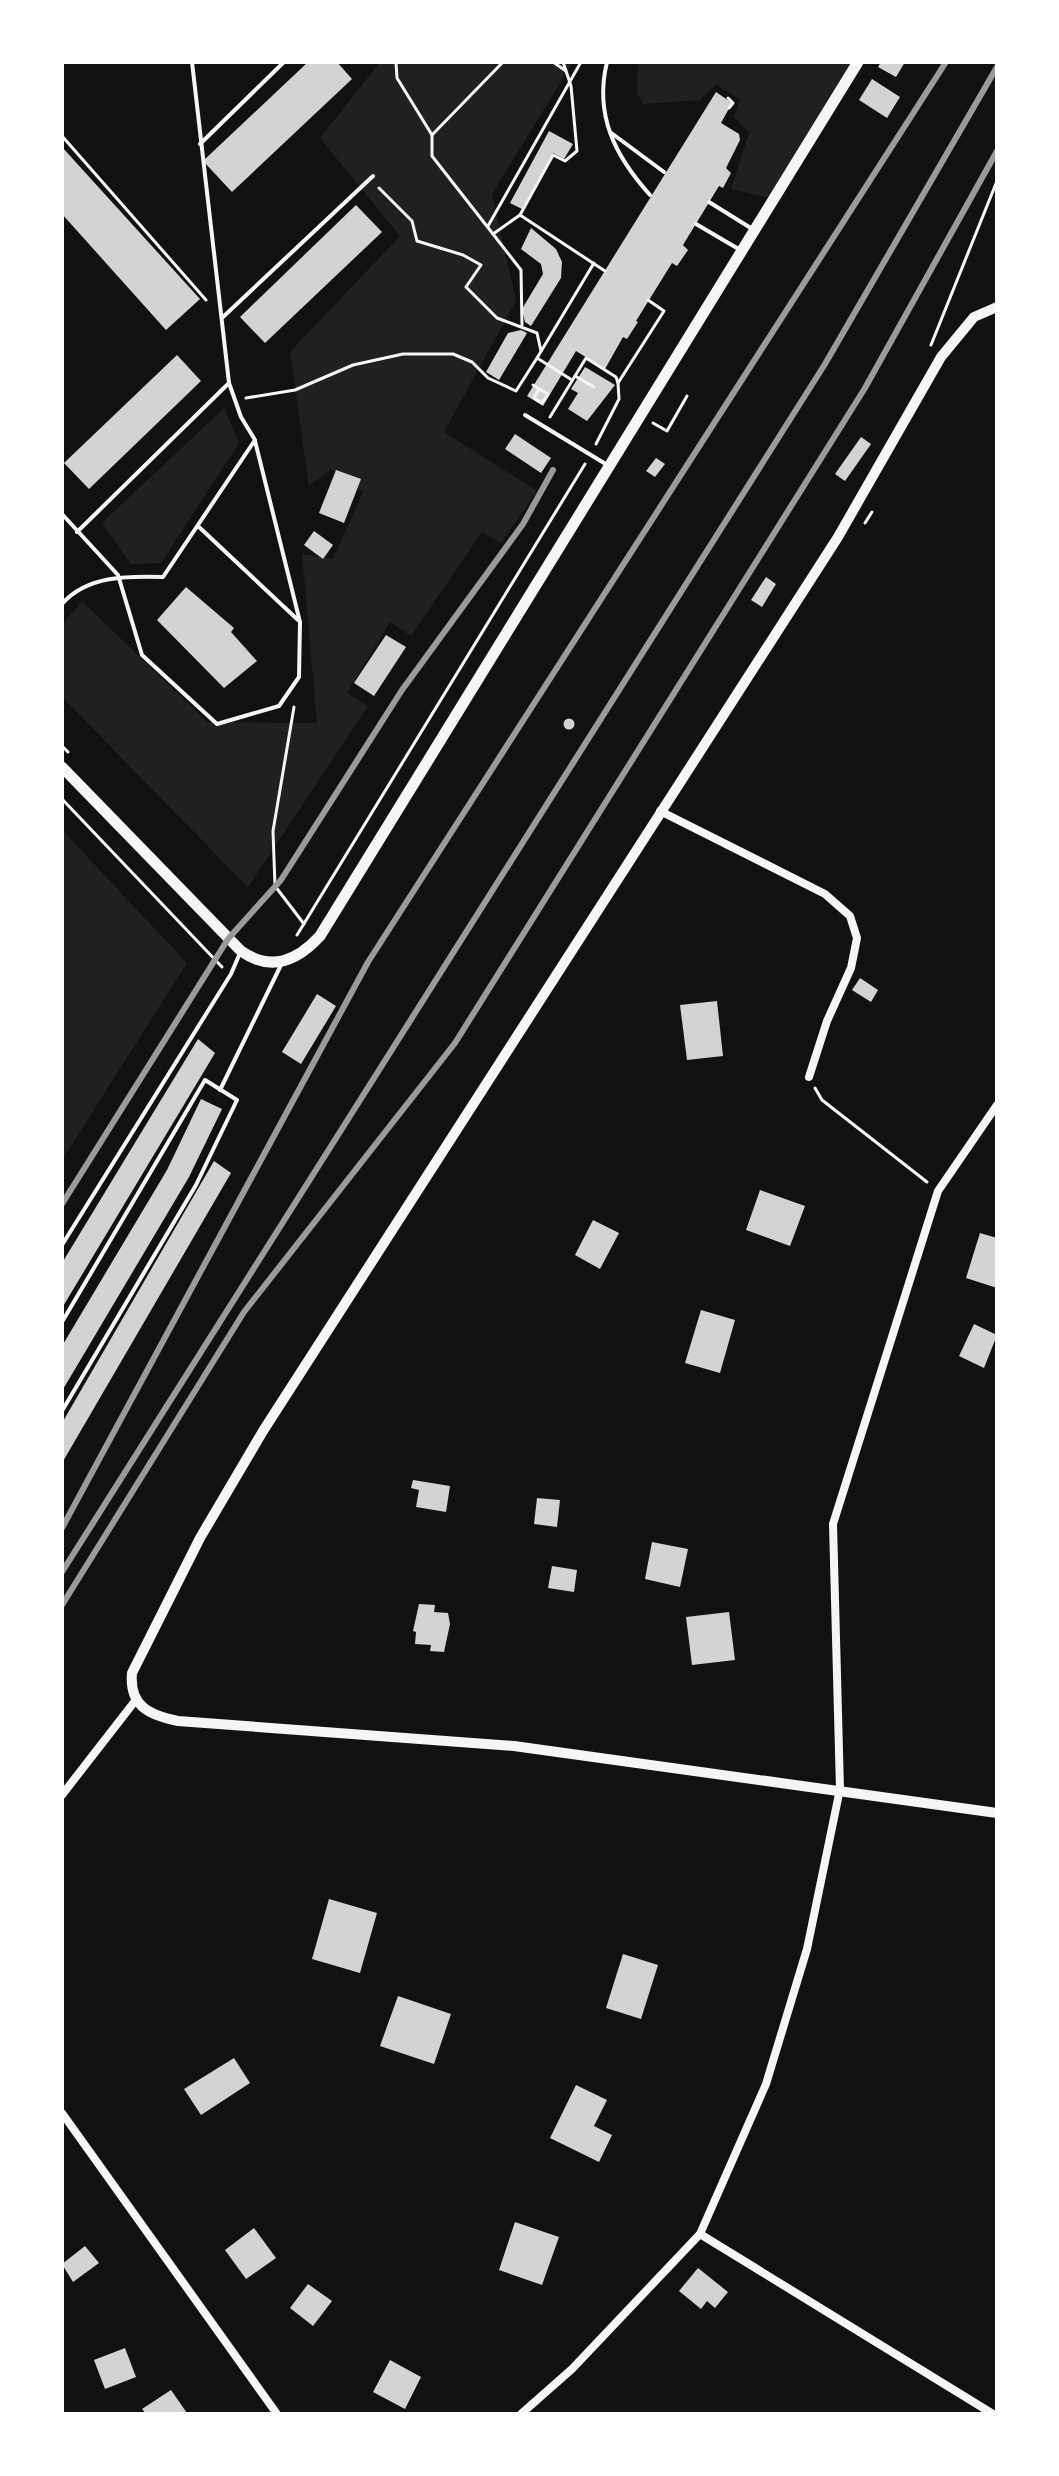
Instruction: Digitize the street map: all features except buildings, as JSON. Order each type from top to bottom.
[{"type":"main road","points":[[62,767],[241,951],[254,960],[282,963],[307,950],[320,936],[858,62]]},
{"type":"street","points":[[997,307],[974,317],[941,357],[838,537],[263,1431],[200,1538],[132,1673],[130,1687],[135,1701],[147,1713],[178,1721],[514,1746],[997,1813]]},
{"type":"street","points":[[660,811],[825,894],[850,916],[857,938],[851,968],[827,1021],[809,1077]]},
{"type":"street","points":[[521,2414],[572,2369],[700,2234],[766,2084],[807,1949],[840,1789],[833,1524],[938,1191],[997,1105]]},
{"type":"street","points":[[62,1795],[135,1701]]},
{"type":"street","points":[[62,2113],[277,2414]]},
{"type":"street","points":[[700,2234],[993,2414]]},
{"type":"lane","points":[[62,514],[118,575],[142,655],[217,724],[279,706],[299,677],[300,622],[255,440],[229,383],[199,144],[192,62]]},
{"type":"lane","points":[[199,144],[284,62]]},
{"type":"lane","points":[[607,62],[602,96],[608,131],[623,163],[650,195]]},
{"type":"lane","points":[[608,131],[664,172]]},
{"type":"lane","points":[[222,318],[372,177]]},
{"type":"lane","points":[[709,202],[755,231]]},
{"type":"lane","points":[[696,224],[742,251]]},
{"type":"lane","points":[[77,532],[229,383]]},
{"type":"lane","points":[[525,415],[611,467]]},
{"type":"lane","points":[[62,604],[71,593],[118,575],[163,577],[255,440]]},
{"type":"lane","points":[[199,527],[300,622]]},
{"type":"lane","points":[[62,1245],[231,974],[241,951]]},
{"type":"lane","points":[[220,1090],[282,963]]},
{"type":"lane","points":[[62,1322],[205,1080],[237,1100],[196,1185],[62,1411]]},
{"type":"path","points":[[396,62],[397,78],[432,135],[432,156],[521,270],[522,326]]},
{"type":"path","points":[[432,135],[503,62]]},
{"type":"path","points":[[553,62],[572,76]]},
{"type":"path","points":[[493,234],[520,215],[553,155],[565,161],[577,151],[569,81],[563,62]]},
{"type":"path","points":[[488,227],[581,62]]},
{"type":"path","points":[[728,98],[733,103],[729,108]]},
{"type":"path","points":[[62,136],[222,318]]},
{"type":"path","points":[[372,177],[412,221],[417,241],[463,255],[481,265],[466,287],[497,318],[537,333],[541,351]]},
{"type":"path","points":[[926,357],[997,181]]},
{"type":"path","points":[[520,215],[605,271]]},
{"type":"path","points":[[235,400],[295,390],[353,365],[403,354],[453,354],[472,362],[488,378],[516,391],[594,263]]},
{"type":"path","points":[[618,383],[664,311],[648,300]]},
{"type":"path","points":[[537,358],[594,387]]},
{"type":"path","points":[[295,937],[585,464],[619,399],[616,377],[586,358],[544,427]]},
{"type":"path","points":[[533,385],[539,389]]},
{"type":"path","points":[[574,457],[585,464]]},
{"type":"path","points":[[299,677],[273,831],[275,886],[305,925],[320,936]]},
{"type":"path","points":[[62,746],[73,757]]},
{"type":"path","points":[[62,799],[223,969]]},
{"type":"path","points":[[809,1077],[822,1100],[938,1191]]},
{"type":"shaded area","points":[[380,62],[573,62],[492,194],[516,301],[444,432],[537,491],[501,543],[482,532],[411,636],[390,622],[347,693],[368,706],[248,887],[62,697],[62,625],[82,601],[207,722],[317,723],[302,554],[333,559],[363,492],[331,469],[309,486],[290,352],[400,236],[320,138]]},
{"type":"shaded area","points":[[638,62],[852,62],[769,198],[731,189],[749,133],[734,117],[740,100],[716,84],[700,100],[643,104],[637,93]]},
{"type":"shaded area","points":[[224,408],[239,443],[161,563],[131,564],[102,523]]},
{"type":"shaded area","points":[[62,830],[187,963],[62,1160]]},
{"type":"railway","points":[[62,1528],[368,962],[946,62]]},
{"type":"railway","points":[[62,1572],[825,364],[997,67]]},
{"type":"railway","points":[[62,1605],[244,1312],[455,1043],[865,388],[997,151]]},
{"type":"railway","points":[[62,1204],[228,939],[281,880],[402,690],[523,524],[553,470]]}]
